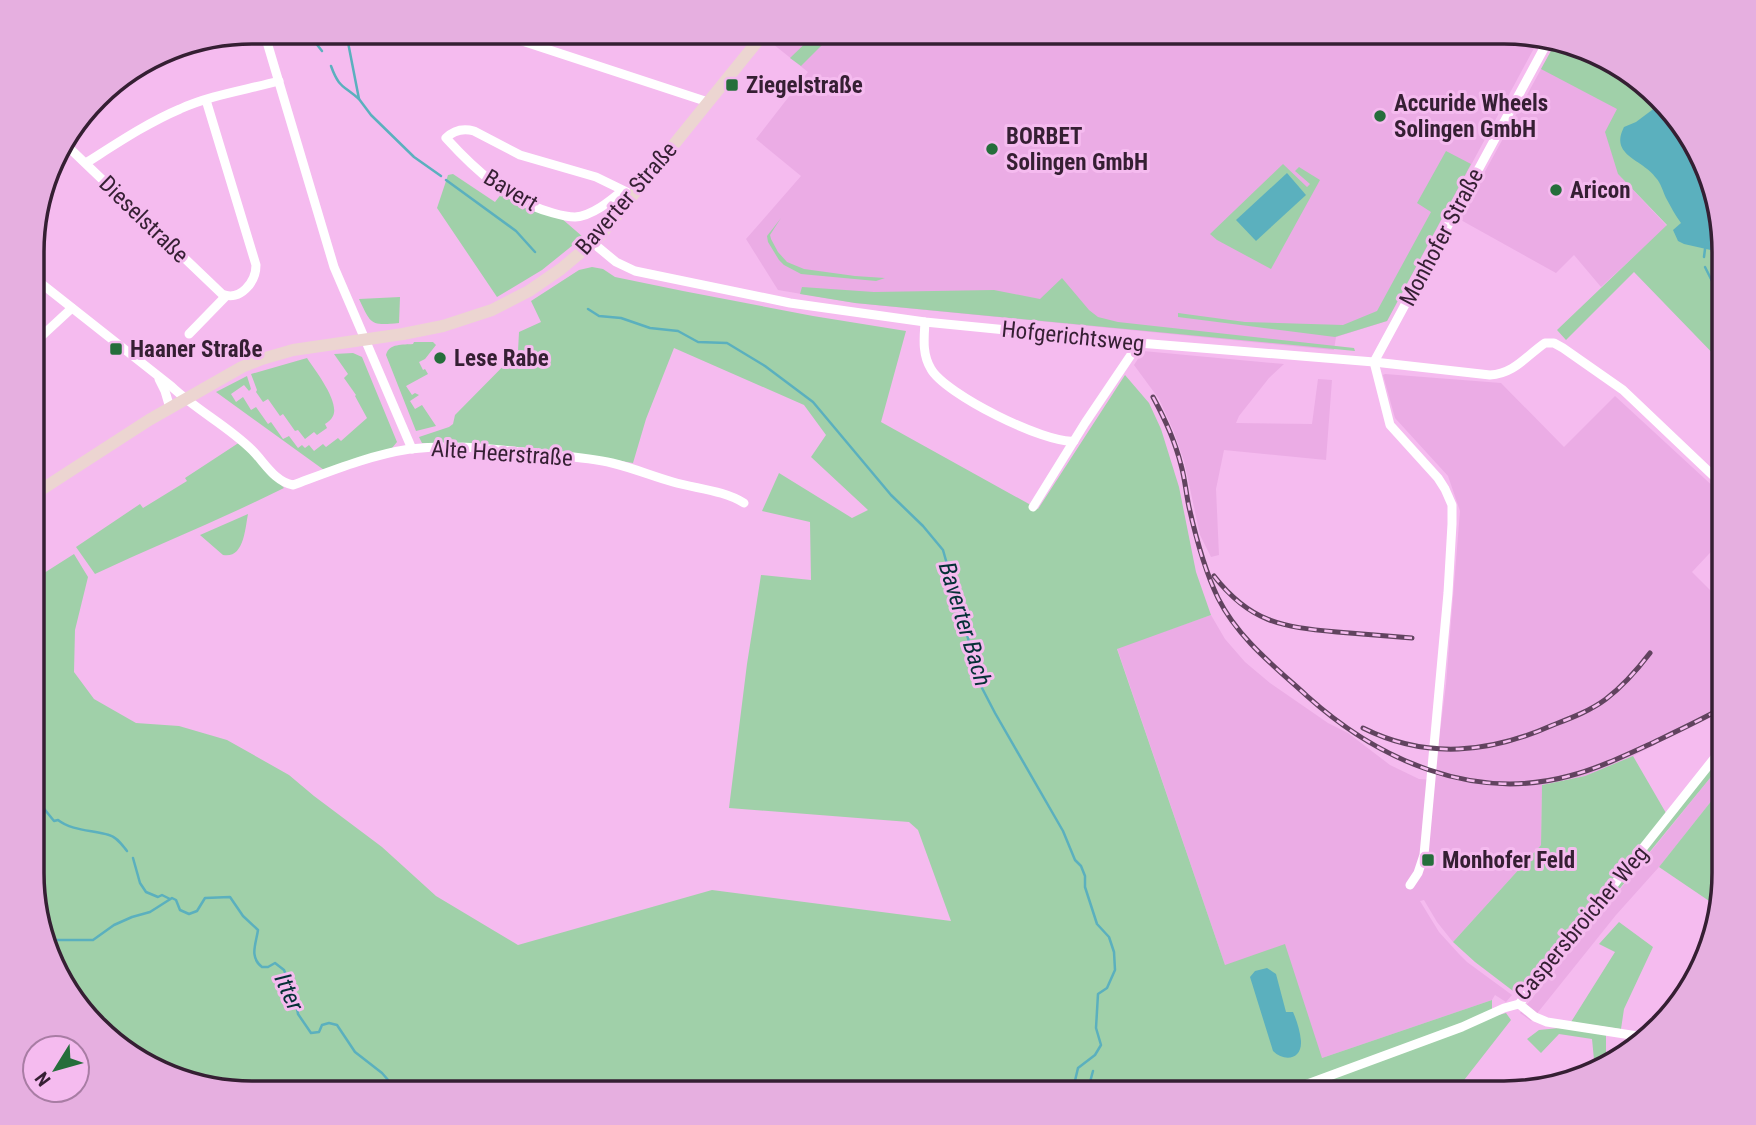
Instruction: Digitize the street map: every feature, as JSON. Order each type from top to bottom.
[{"type":"main road","name":"Baverter Straße","points":[[365,339],[443,326],[492,310],[549,278],[593,243],[628,193],[755,44]]},
{"type":"main road","points":[[44,488],[170,408],[242,367],[293,350],[365,339]]},
{"type":"street","points":[[268,44],[334,267],[412,449]]},
{"type":"street","points":[[531,44],[708,102]]},
{"type":"street","name":"Monhofer Straße","points":[[1374,362],[1544,48]]},
{"type":"street","points":[[86,163],[180,109],[279,81]]},
{"type":"street","points":[[189,334],[226,296],[235,295],[248,287],[255,277],[256,265],[206,100]]},
{"type":"street","name":"Bavert","points":[[457,130],[469,130],[520,156],[591,176],[628,193],[577,217],[547,211],[520,201],[501,189],[474,167],[446,138],[457,130]]},
{"type":"street","name":"Dieselstraße","points":[[71,150],[226,296]]},
{"type":"street","name":"Hofgerichtsweg","points":[[593,243],[616,262],[635,271],[790,303],[925,321],[1139,343],[1497,374],[1508,372],[1545,343],[1554,344],[1614,383],[1712,475]]},
{"type":"street","name":"Alte Heerstraße","points":[[44,286],[185,400],[245,443],[278,479],[293,485],[390,453],[412,449],[467,447],[598,460],[645,472],[677,484],[730,495],[744,503]]},
{"type":"street","points":[[44,334],[72,308]]},
{"type":"street","points":[[925,321],[924,346],[927,361],[934,375],[944,384],[1009,421],[1057,440],[1074,441]]},
{"type":"street","points":[[1033,507],[1139,343]]},
{"type":"street","points":[[1374,362],[1390,425],[1435,474],[1452,505],[1448,593],[1424,855],[1418,873],[1409,885]]},
{"type":"street","points":[[156,375],[170,408]]},
{"type":"street","name":"Caspersbroicher Weg","points":[[1316,1081],[1519,1004],[1712,761]]},
{"type":"street","points":[[1519,1004],[1535,1017],[1547,1022],[1634,1035]]},
{"type":"shaded area","points":[[773,44],[1505,44],[1535,47],[1387,321],[1336,337],[1334,350],[855,303],[778,290],[746,239],[801,176],[756,139],[808,72]]},
{"type":"shaded area","points":[[805,44],[823,44],[801,66],[790,58]]},
{"type":"shaded area","points":[[1552,50],[1597,65],[1640,95],[1618,174],[1667,226],[1601,287],[1574,255],[1556,273],[1459,219]]},
{"type":"shaded area","points":[[1552,50],[1597,65],[1631,87],[1651,105],[1669,125],[1684,148],[1705,198],[1712,238],[1712,353],[1634,272],[1566,340],[1557,330],[1667,225],[1618,174],[1605,132],[1617,109],[1541,69]]},
{"type":"shaded area","points":[[1654,108],[1684,148],[1705,198],[1712,250],[1678,241],[1673,230],[1681,223],[1659,182],[1624,151],[1621,137],[1624,127]]},
{"type":"shaded area","points":[[1446,151],[1471,164],[1387,321],[1335,337],[1178,317],[1178,313],[1245,322],[1343,325],[1377,311],[1431,212],[1417,203]]},
{"type":"shaded area","points":[[1283,164],[1307,187],[1310,184],[1295,171],[1299,167],[1320,180],[1271,269],[1210,234]]},
{"type":"shaded area","points":[[1287,173],[1306,195],[1256,241],[1236,220]]},
{"type":"shaded area","points":[[453,174],[495,202],[502,193],[561,218],[583,237],[542,270],[497,297],[437,208],[448,175]]},
{"type":"shaded area","points":[[781,218],[770,235],[778,252],[787,262],[804,269],[885,278],[876,281],[801,274],[784,265],[768,242],[767,236]]},
{"type":"shaded area","points":[[592,267],[603,269],[615,277],[683,291],[906,331],[881,422],[1038,509],[1125,375],[1149,403],[1161,429],[1179,487],[1196,572],[1211,615],[1117,649],[1225,965],[1285,944],[1322,1058],[1492,1000],[1495,1016],[1506,1013],[1511,1020],[1463,1081],[238,1081],[211,1077],[159,1060],[125,1038],[105,1020],[72,978],[60,953],[48,914],[44,874],[44,573],[74,554],[88,577],[75,630],[74,672],[94,699],[136,723],[179,726],[227,740],[289,775],[382,847],[436,896],[518,945],[712,890],[951,921],[918,830],[909,822],[729,808],[761,575],[811,580],[810,522],[762,511],[779,473],[852,518],[868,510],[811,457],[826,435],[804,405],[674,348],[646,419],[633,463],[528,448],[422,443],[419,437],[453,424],[455,415],[518,351],[519,332],[541,322],[531,301],[579,270]]},
{"type":"shaded area","points":[[1062,278],[1089,310],[1098,317],[1118,322],[1354,348],[1355,351],[855,303],[800,294],[802,287],[874,292],[994,290],[1040,299]]},
{"type":"shaded area","points":[[400,297],[399,323],[389,324],[373,322],[359,299]]},
{"type":"shaded area","points":[[414,342],[433,342],[436,345],[425,359],[419,362],[428,374],[406,386],[412,395],[419,395],[410,401],[415,409],[422,405],[436,426],[416,431],[386,355],[390,348]]},
{"type":"shaded area","points":[[1143,351],[1284,364],[1269,378],[1236,423],[1312,424],[1318,379],[1332,380],[1326,460],[1224,450],[1216,489],[1219,555],[1211,557],[1200,535],[1184,461],[1174,432],[1159,399],[1134,365]]},
{"type":"shaded area","points":[[353,353],[362,357],[397,442],[392,448],[324,470],[216,392],[247,376],[251,389],[249,391],[244,385],[231,394],[236,402],[243,397],[251,410],[256,407],[283,439],[289,436],[298,448],[309,445],[314,451],[323,444],[326,447],[338,438],[341,441],[367,418],[344,378],[348,374],[334,354]]},
{"type":"shaded area","points":[[307,358],[326,386],[334,410],[332,417],[325,424],[327,428],[317,435],[314,432],[305,439],[298,430],[295,431],[283,414],[280,416],[268,399],[263,402],[256,392],[251,374]]},
{"type":"shaded area","points":[[1383,375],[1501,383],[1564,447],[1615,396],[1712,485],[1712,551],[1692,572],[1712,592],[1712,715],[1633,756],[1585,776],[1542,785],[1541,845],[1453,942],[1424,900],[1420,901],[1439,932],[1459,954],[1512,995],[1506,1002],[1495,995],[1492,1000],[1322,1058],[1225,965],[1117,648],[1211,615],[1225,639],[1245,662],[1270,683],[1328,723],[1348,733],[1390,765],[1419,779],[1434,780],[1446,684],[1460,511],[1448,476],[1395,418]]},
{"type":"shaded area","points":[[240,442],[284,488],[95,574],[76,547],[140,504],[143,508],[187,481],[185,478]]},
{"type":"shaded area","points":[[248,514],[242,542],[230,555],[223,555],[200,535]]},
{"type":"shaded area","points":[[1633,756],[1666,813],[1550,959],[1517,994],[1453,942],[1541,845],[1542,785],[1585,776]]},
{"type":"shaded area","points":[[1712,766],[1712,776],[1527,1002],[1527,998]]},
{"type":"shaded area","points":[[1712,776],[1712,800],[1659,867],[1616,915],[1531,1021],[1520,1013]]},
{"type":"shaded area","points":[[1712,800],[1710,901],[1659,867]]},
{"type":"shaded area","points":[[1619,922],[1653,947],[1624,1009],[1621,1029],[1571,1022],[1615,952],[1599,944]]},
{"type":"shaded area","points":[[1267,968],[1276,974],[1286,1012],[1293,1012],[1298,1026],[1301,1047],[1292,1057],[1282,1057],[1273,1051],[1250,977],[1255,971]]},
{"type":"shaded area","points":[[1559,1028],[1606,1033],[1606,1054],[1594,1061],[1592,1039],[1559,1034],[1541,1053],[1527,1039],[1539,1030]]},
{"type":"waterway","points":[[316,44],[322,51]]},
{"type":"waterway","name":"Baverter Bach","points":[[348,44],[359,99],[371,115],[414,157],[441,176]]},
{"type":"waterway","points":[[331,66],[339,82],[359,99]]},
{"type":"waterway","name":"Baverter Bach","points":[[446,180],[516,231],[535,252]]},
{"type":"waterway","points":[[1704,257],[1705,249]]},
{"type":"waterway","points":[[1705,267],[1712,281]]},
{"type":"waterway","name":"Baverter Bach","points":[[588,309],[599,316],[621,318],[650,328],[678,331],[698,342],[727,343],[765,366],[813,402],[891,495],[943,550],[982,688],[1063,831],[1075,860],[1081,866],[1097,924],[1109,937],[1114,952],[1115,970],[1107,988],[1098,994],[1096,1028],[1101,1045],[1095,1055],[1078,1068],[1075,1081]]},
{"type":"waterway","points":[[44,809],[54,821],[112,836],[127,851]]},
{"type":"waterway","points":[[133,858],[140,883],[146,892],[170,899]]},
{"type":"waterway","name":"Itter","points":[[55,940],[93,940],[114,925],[150,912],[172,898],[176,900],[180,910],[189,914],[197,911],[205,898],[230,897],[243,916],[258,930],[254,950],[258,963],[262,967],[275,963],[284,970],[295,997],[298,1014],[311,1033],[319,1032],[322,1025],[337,1025],[355,1052],[389,1081]]},
{"type":"waterway","points":[[1090,1081],[1093,1071]]},
{"type":"railway","points":[[1153,397],[1176,447],[1201,553],[1213,587],[1226,612],[1258,651],[1307,696],[1364,739],[1429,770],[1463,779],[1533,783],[1589,770],[1712,713]]},
{"type":"railway","points":[[1214,576],[1227,591],[1254,613],[1283,624],[1317,630],[1412,638]]},
{"type":"railway","points":[[1363,728],[1411,745],[1435,748],[1482,747],[1506,742],[1567,720],[1600,703],[1624,683],[1650,653]]},
{"type":"place","name":"Ziegelstraße","points":[[732,85]]},
{"type":"place","name":"Accuride Wheels Solingen GmbH","points":[[1380,116]]},
{"type":"place","name":"BORBET Solingen GmbH","points":[[992,149]]},
{"type":"place","name":"Aricon","points":[[1556,190]]},
{"type":"place","name":"Haaner Straße","points":[[116,349]]},
{"type":"place","name":"Lese Rabe","points":[[440,358]]},
{"type":"place","name":"Monhofer Feld","points":[[1428,860]]}]
